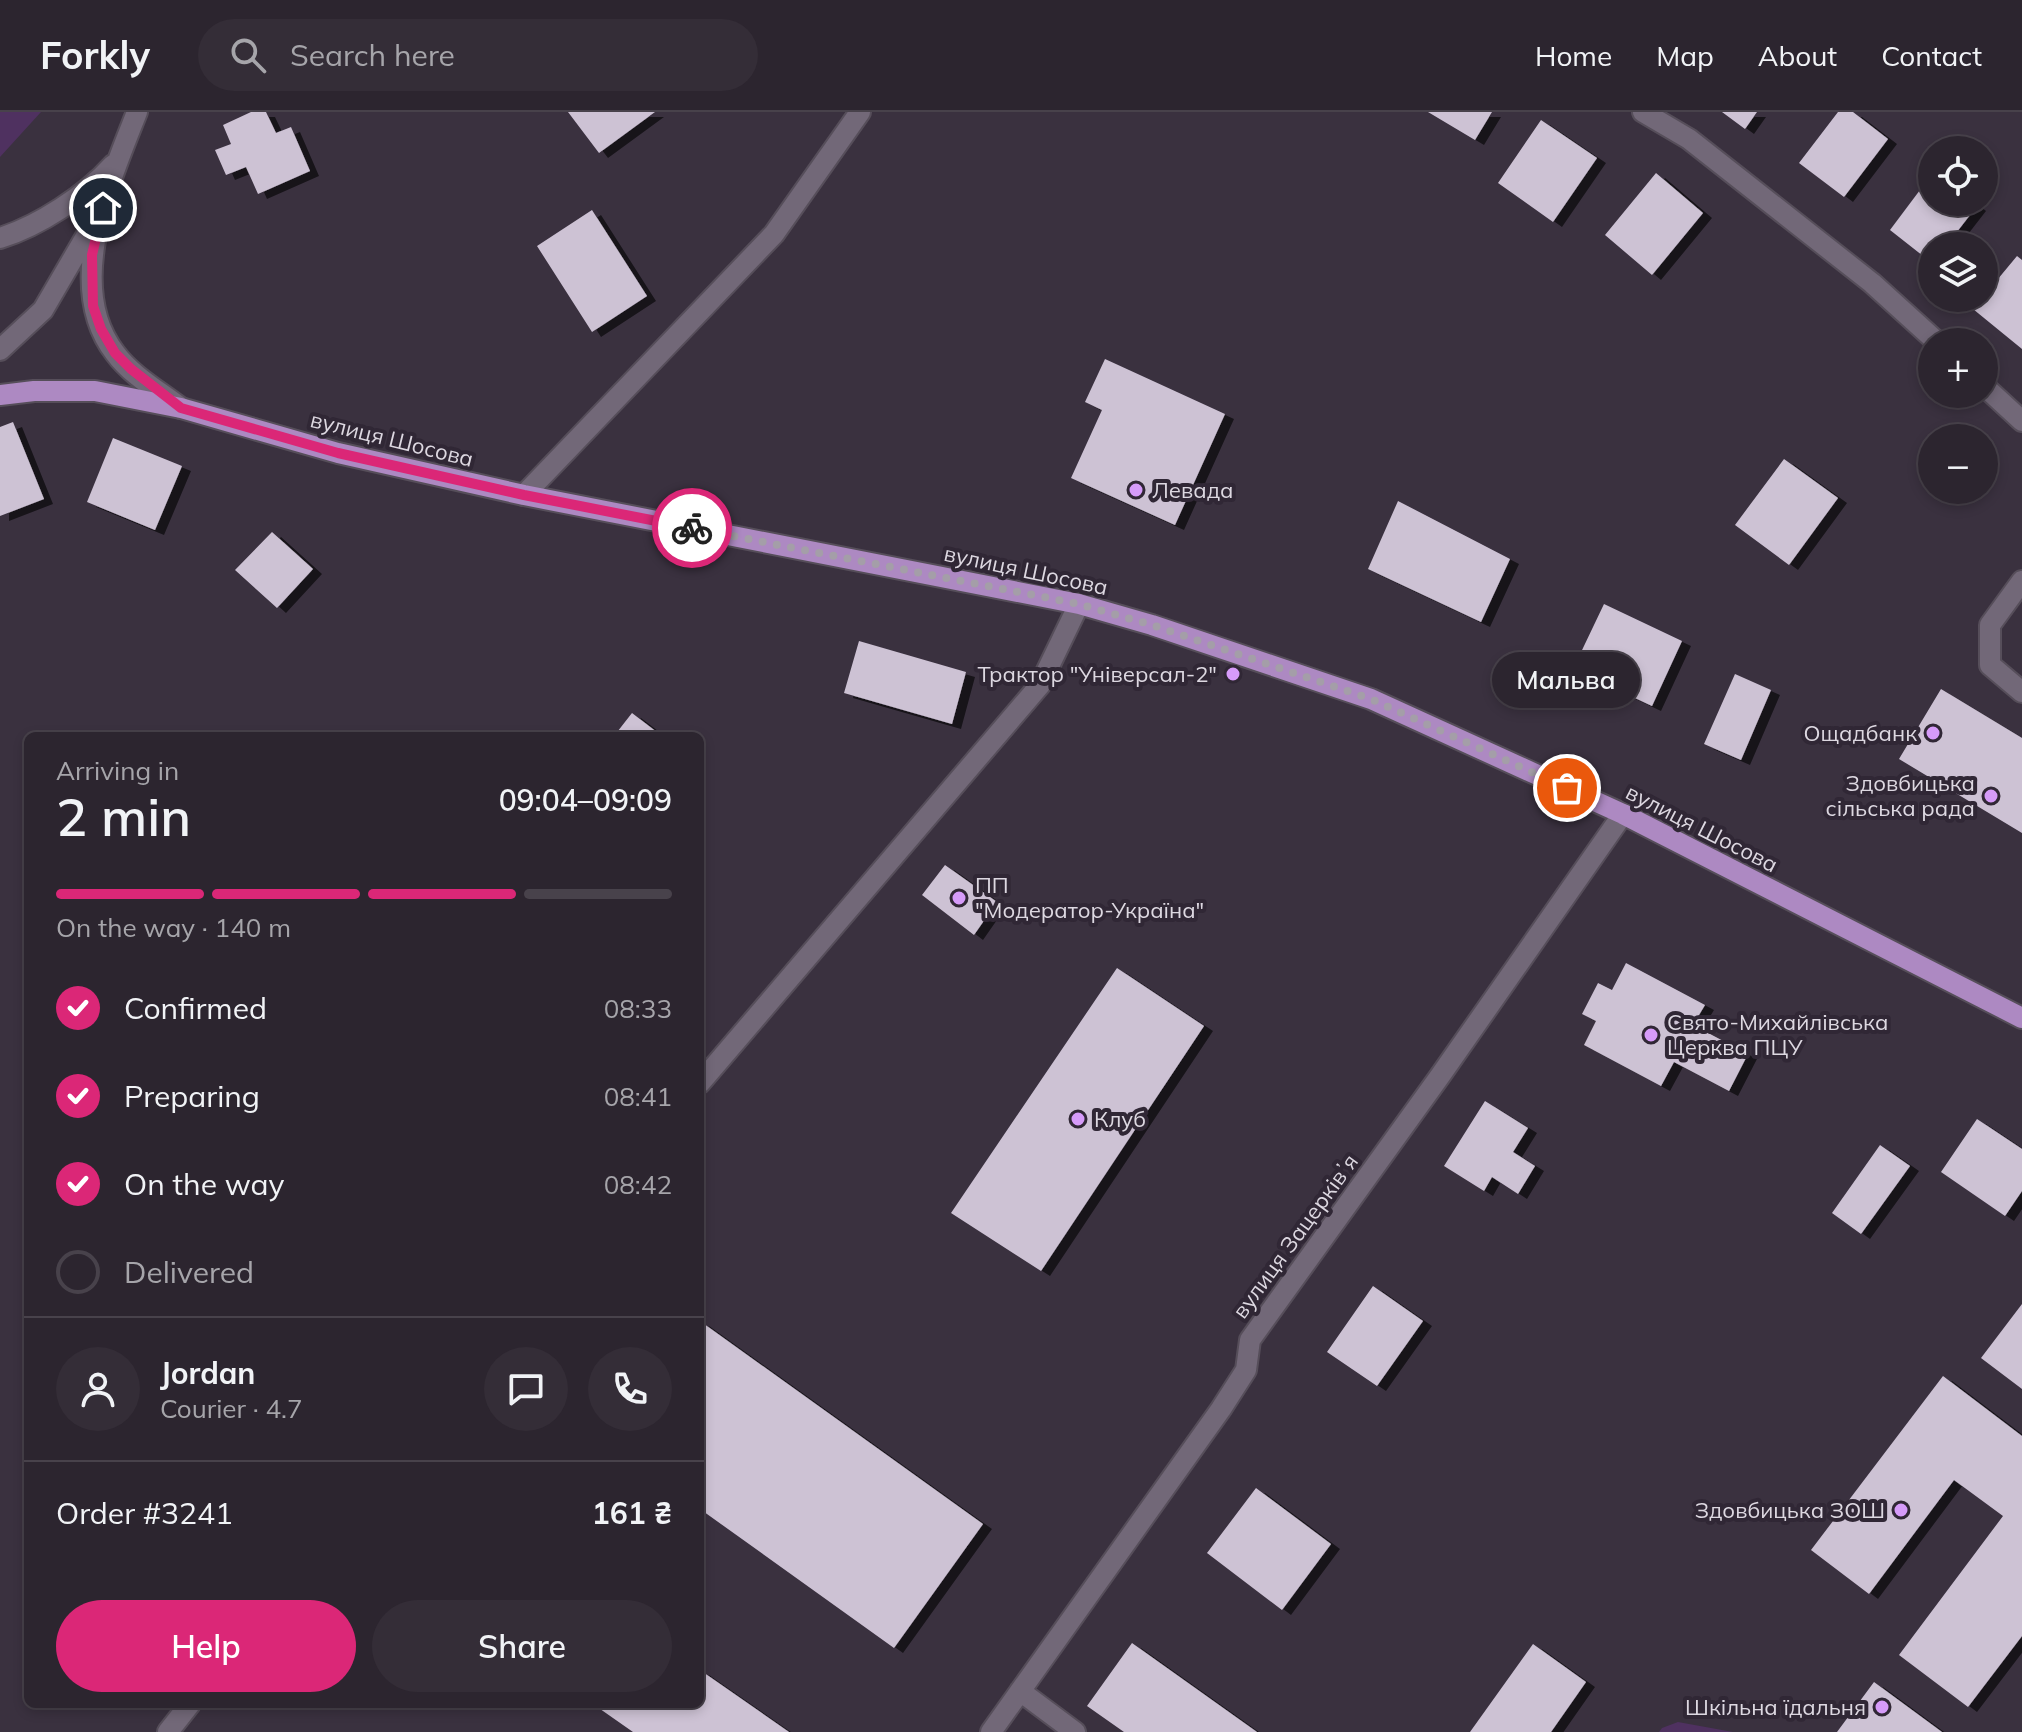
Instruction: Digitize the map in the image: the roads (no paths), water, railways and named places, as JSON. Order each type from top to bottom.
[{"type":"main road","name":"вулиця Шосова","points":[[0,395],[34,391],[95,391],[181,408],[338,453],[524,495],[1079,604],[1152,625],[1371,699],[1623,814],[2022,1018]]},
{"type":"street","points":[[137,112],[103,208],[92,255],[93,306],[101,329],[115,353],[181,408]]},
{"type":"street","points":[[524,495],[774,234],[860,112]]},
{"type":"street","points":[[1643,112],[1689,139],[1848,263],[1921,328]]},
{"type":"street","points":[[0,238],[16,233],[88,190],[119,159]]},
{"type":"street","points":[[0,350],[43,310],[103,208]]},
{"type":"street","points":[[1998,399],[2022,421]]},
{"type":"street","points":[[2022,581],[1990,625],[1990,665],[2022,692]]},
{"type":"street","points":[[704,1078],[1040,685],[1079,604]]},
{"type":"street","name":"вулиця Зацерківʼя","points":[[991,1732],[1221,1409],[1246,1370],[1250,1340],[1623,814]]},
{"type":"street","points":[[1020,1691],[1075,1732]]},
{"type":"street","points":[[168,1732],[187,1708]]},
{"type":"place","name":"Левада","points":[[1136,490]]},
{"type":"place","name":"Трактор \"Універсал-2\"","points":[[1233,674]]},
{"type":"place","name":"Ощадбанк","points":[[1933,733]]},
{"type":"place","name":"Мальва","points":[[1567,788]]},
{"type":"place","name":"Здовбицька сільська рада","points":[[1991,796]]},
{"type":"place","name":"ПП \"Модератор-Україна\"","points":[[959,898]]},
{"type":"place","name":"Свято-Михайлівська Церква ПЦУ","points":[[1651,1035]]},
{"type":"place","name":"Клуб","points":[[1078,1119]]},
{"type":"place","name":"Здовбицька ЗОШ","points":[[1901,1510]]},
{"type":"place","name":"Шкільна їдальня","points":[[1882,1707]]}]
